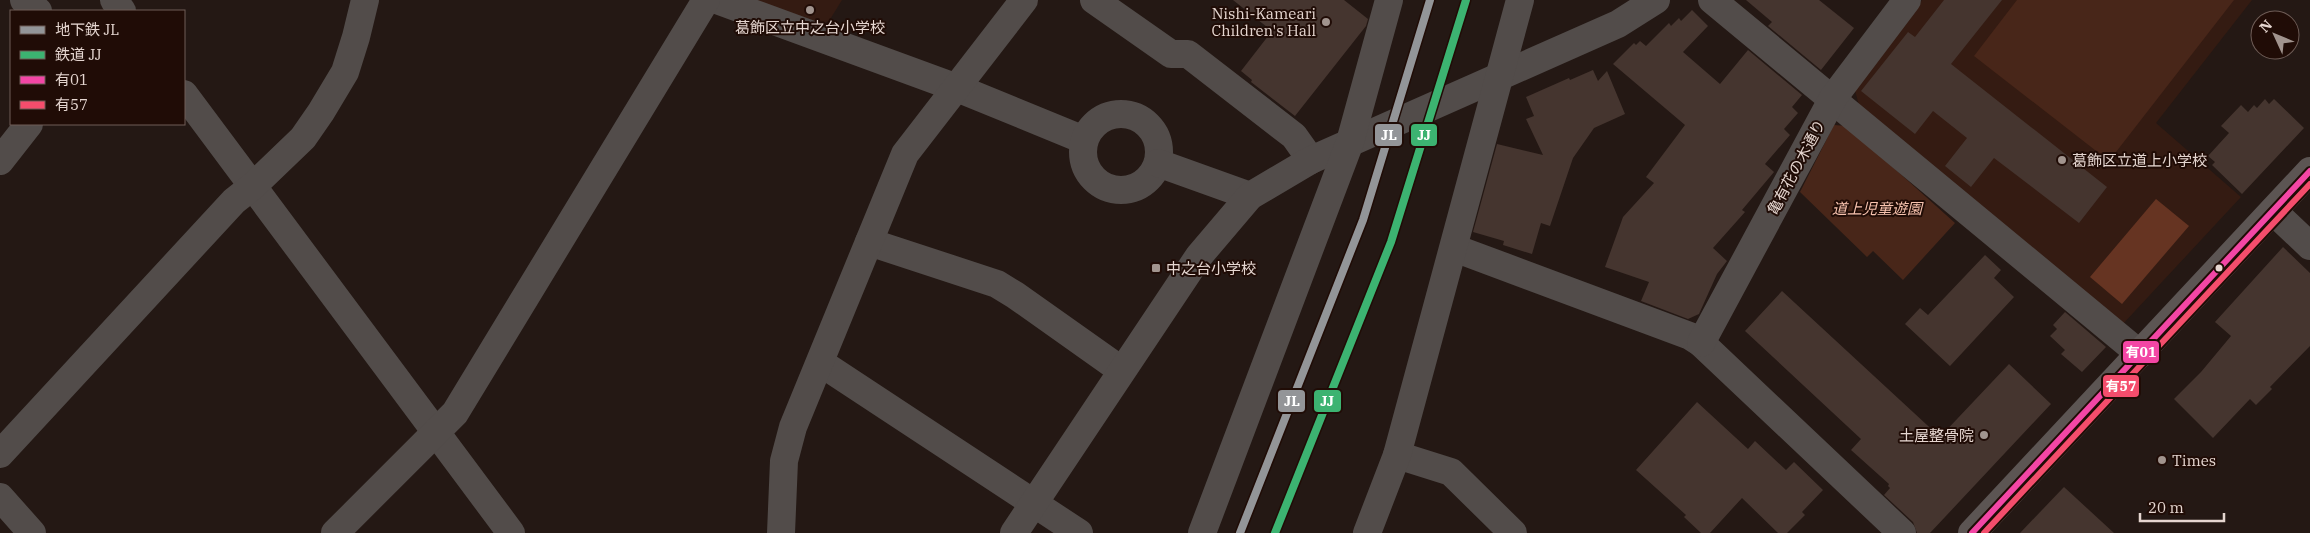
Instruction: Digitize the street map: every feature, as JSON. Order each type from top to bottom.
[{"type":"main road","points":[[1972,533],[2310,172]]},
{"type":"street","points":[[24,0],[37,10]]},
{"type":"street","points":[[0,454],[234,201],[253,186],[303,138],[345,72],[365,0]]},
{"type":"street","points":[[335,533],[455,413],[706,0]]},
{"type":"street","points":[[716,0],[957,88],[1084,140]]},
{"type":"street","points":[[780,533],[784,461],[793,428],[905,154],[1024,0]]},
{"type":"street","points":[[1094,0],[1171,54],[1188,54],[1294,136],[1311,160]]},
{"type":"street","points":[[1202,533],[1350,142],[1389,0]]},
{"type":"street","points":[[1367,533],[1397,455],[1501,77],[1520,0]]},
{"type":"street","points":[[1014,533],[1121,370],[1199,256],[1250,196],[1311,160],[1618,24],[1656,0]]},
{"type":"street","points":[[1712,0],[1833,98],[2140,354]]},
{"type":"street","name":"亀有花の木通り","points":[[1701,344],[1833,98],[1907,0]]},
{"type":"street","points":[[185,95],[510,533]]},
{"type":"street","points":[[1121,113],[1133,115],[1144,121],[1152,129],[1158,140],[1160,152],[1158,164],[1152,175],[1141,184],[1129,189],[1116,190],[1103,186],[1092,178],[1086,166],[1082,154],[1084,140],[1090,129],[1098,121],[1121,113]]},
{"type":"street","points":[[0,161],[28,125]]},
{"type":"street","points":[[1158,164],[1250,196]]},
{"type":"street","points":[[2273,211],[2310,246]]},
{"type":"street","points":[[869,242],[997,284],[1121,370]]},
{"type":"street","points":[[1454,248],[1690,336],[1701,344],[1902,533]]},
{"type":"street","points":[[821,363],[1079,533]]},
{"type":"street","points":[[1397,455],[1451,472],[1513,533]]},
{"type":"street","points":[[0,497],[32,533]]},
{"type":"shaded area","name":"葛飾区立中之台小学校","points":[[755,0],[842,0],[829,21],[822,24]]},
{"type":"shaded area","name":"葛飾区立道上小学校","points":[[1922,0],[2252,0],[2156,123],[2241,197],[2122,325],[1859,105],[1854,87]]},
{"type":"shaded area","points":[[2156,199],[2189,226],[2122,304],[2090,277]]},
{"type":"green space","points":[[2017,0],[2234,0],[2109,161],[1974,56]]},
{"type":"green space","name":"道上児童遊園","points":[[1834,125],[1847,126],[1955,223],[1903,280],[1873,251],[1867,257],[1800,192]]},
{"type":"building","points":[[1233,0],[1344,0],[1368,19],[1366,26],[1295,116],[1251,82],[1252,80],[1241,71],[1272,31]]},
{"type":"building","points":[[1746,0],[1819,0],[1854,28],[1821,70],[1768,26],[1772,22]]},
{"type":"building","points":[[1944,0],[2002,0],[1951,64],[2107,187],[2079,223],[1994,158],[1971,187],[1945,166],[1967,138],[1933,111],[1915,134],[1861,91],[1908,32],[1915,37]]},
{"type":"building","points":[[1692,10],[1708,26],[1683,52],[1720,84],[1748,50],[1802,95],[1792,107],[1798,113],[1784,129],[1790,135],[1765,164],[1774,172],[1742,210],[1745,212],[1713,248],[1727,261],[1717,274],[1699,314],[1688,319],[1641,301],[1649,282],[1605,267],[1623,217],[1654,183],[1646,177],[1685,125],[1613,64],[1634,43],[1636,45],[1640,41],[1646,46],[1669,23],[1671,26],[1679,18],[1681,21]]},
{"type":"building","points":[[1593,70],[1598,81],[1607,71],[1625,114],[1594,128],[1573,158],[1550,226],[1541,223],[1532,254],[1503,245],[1504,241],[1473,232],[1497,144],[1543,155],[1526,119],[1534,116],[1526,97],[1569,78],[1570,80]]},
{"type":"building","points":[[2265,99],[2269,104],[2274,99],[2304,128],[2242,194],[2212,165],[2215,162],[2208,156],[2229,133],[2221,126],[2241,105],[2248,112],[2254,105],[2257,108]]},
{"type":"building","points":[[2283,247],[2310,273],[2310,346],[2270,387],[2272,389],[2256,405],[2250,399],[2213,438],[2174,399],[2201,372],[2231,336],[2215,322]]},
{"type":"building","points":[[1985,255],[2001,270],[1994,278],[2014,297],[1950,366],[1905,324],[1920,308],[1928,315]]},
{"type":"building","points":[[1782,291],[1940,437],[2009,364],[2051,404],[1930,533],[1917,533],[1913,522],[1884,495],[1890,488],[1889,484],[1851,450],[1861,439],[1745,331]]},
{"type":"building","points":[[2065,312],[2106,347],[2082,372],[2061,354],[2065,350],[2050,336],[2057,329],[2053,325]]},
{"type":"building","points":[[1697,402],[1748,449],[1755,441],[1786,470],[1794,462],[1823,490],[1802,512],[1805,515],[1787,533],[1778,533],[1742,498],[1710,533],[1701,533],[1684,517],[1686,515],[1636,470]]},
{"type":"building","points":[[2064,487],[2114,533],[2020,533]]},
{"type":"metro line","name":"JL","points":[[1240,533],[1363,220],[1430,0]]},
{"type":"rail line","name":"JJ","points":[[1275,533],[1391,242],[1466,0]]},
{"type":"transit line","name":"有01","points":[[1972,533],[2310,171]]},
{"type":"transit line","name":"有57","points":[[1984,533],[2310,184]]},
{"type":"place","name":"葛飾区立中之台小学校","points":[[810,10]]},
{"type":"place","name":"Nishi-Kameari Children's Hall","points":[[1326,22]]},
{"type":"place","name":"葛飾区立道上小学校","points":[[2062,160]]},
{"type":"place","name":"中之台小学校","points":[[1156,268]]},
{"type":"place","name":"土屋整骨院","points":[[1984,435]]},
{"type":"place","name":"Times","points":[[2162,460]]}]
